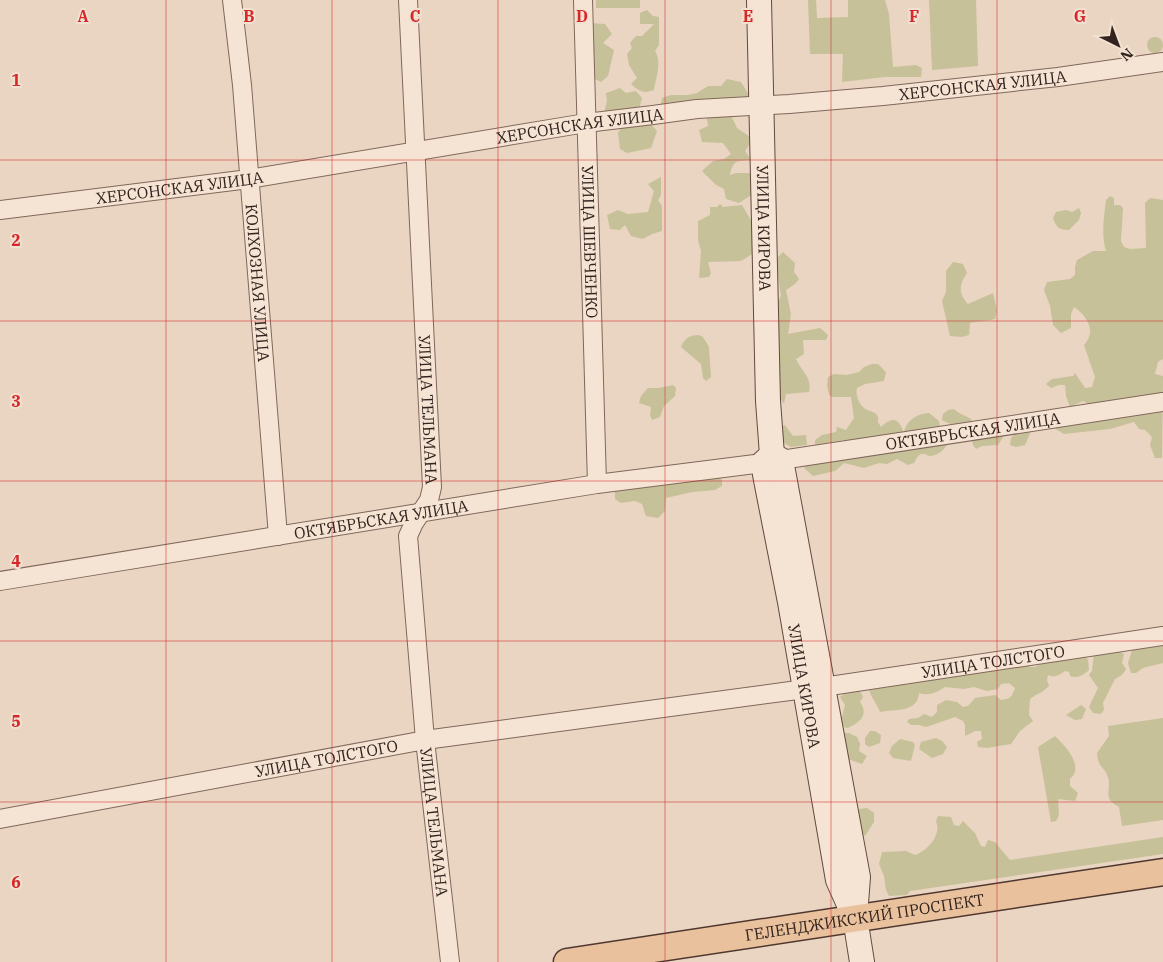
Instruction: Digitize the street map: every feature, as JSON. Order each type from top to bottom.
[{"type":"main road","name":"УЛИЦА КИРОВА","points":[[758,0],[768,401],[772,459],[814,688],[858,877],[855,918],[862,962]]},
{"type":"main road","name":"ГЕЛЕНДЖИКСКИЙ ПРОСПЕКТ","points":[[567,962],[1163,872]]},
{"type":"street","name":"КОЛХОЗНАЯ УЛИЦА","points":[[232,0],[242,86],[278,536]]},
{"type":"street","name":"УЛИЦА ТЕЛЬМАНА","points":[[408,0],[432,487],[429,500],[408,536],[425,740],[450,962]]},
{"type":"street","name":"УЛИЦА ШЕВЧЕНКО","points":[[583,0],[597,484]]},
{"type":"street","name":"ХЕРСОНСКАЯ УЛИЦА","points":[[0,210],[249,179],[586,124],[696,109],[761,106],[972,87],[1163,62]]},
{"type":"street","name":"ОКТЯБРЬСКАЯ УЛИЦА","points":[[0,580],[597,484],[1163,402]]},
{"type":"street","name":"УЛИЦА ТОЛСТОГО","points":[[0,819],[425,740],[814,688],[1163,636]]},
{"type":"shaded area","points":[[596,0],[640,0],[640,8],[596,8]]},
{"type":"shaded area","points":[[808,0],[816,0],[817,18],[848,17],[848,0],[885,0],[889,14],[893,67],[916,65],[922,68],[921,77],[885,77],[842,82],[843,54],[810,54]]},
{"type":"shaded area","points":[[929,0],[976,0],[978,66],[932,70]]},
{"type":"shaded area","points":[[647,10],[653,16],[659,17],[659,45],[655,51],[658,65],[654,90],[644,92],[631,84],[637,78],[629,65],[627,54],[632,48],[630,43],[636,36],[642,36],[654,24],[640,24],[640,13]]},
{"type":"shaded area","points":[[590,23],[605,24],[612,34],[603,43],[614,50],[608,76],[601,82],[591,77]]},
{"type":"shaded area","points":[[1155,37],[1161,39],[1163,45],[1161,51],[1155,53],[1149,51],[1147,45],[1149,39]]},
{"type":"shaded area","points":[[727,79],[741,82],[749,95],[742,100],[725,103],[737,128],[753,139],[745,151],[751,160],[736,162],[732,166],[730,175],[754,173],[753,194],[739,203],[726,199],[724,189],[716,185],[702,171],[713,161],[724,159],[731,154],[723,143],[702,142],[699,130],[708,126],[707,118],[711,113],[686,109],[687,120],[672,122],[668,110],[660,108],[662,98],[671,95],[697,93],[708,86],[721,86]]},
{"type":"shaded area","points":[[620,88],[626,93],[636,91],[642,98],[638,114],[604,113],[607,101],[606,93]]},
{"type":"shaded area","points":[[647,120],[657,131],[651,148],[627,153],[620,149],[618,133],[624,124]]},
{"type":"shaded area","points":[[661,177],[661,195],[658,200],[662,206],[662,231],[643,239],[631,236],[625,225],[620,230],[610,229],[607,215],[618,210],[628,214],[648,212],[654,191],[648,184]]},
{"type":"shaded area","points":[[1110,196],[1114,198],[1114,205],[1120,205],[1123,208],[1121,241],[1124,247],[1130,249],[1146,248],[1145,203],[1150,198],[1163,200],[1163,359],[1158,362],[1155,374],[1163,376],[1162,458],[1155,458],[1150,445],[1152,437],[1145,430],[1139,429],[1134,422],[1110,429],[1064,434],[1054,428],[1059,424],[1098,409],[1083,401],[1070,407],[1065,385],[1051,388],[1046,384],[1052,379],[1073,376],[1075,373],[1085,388],[1092,387],[1095,377],[1084,345],[1090,334],[1089,324],[1074,307],[1071,314],[1071,328],[1061,333],[1053,325],[1050,306],[1044,290],[1047,282],[1070,279],[1075,275],[1077,260],[1093,251],[1106,251],[1103,232],[1106,200]]},
{"type":"shaded area","points":[[720,204],[723,207],[742,205],[756,229],[752,236],[752,254],[741,261],[708,262],[711,273],[709,277],[699,278],[701,251],[698,240],[698,221],[710,215],[710,207],[717,207]]},
{"type":"shaded area","points":[[1079,208],[1081,213],[1079,220],[1069,230],[1060,229],[1057,226],[1053,218],[1056,212],[1066,210],[1072,212]]},
{"type":"shaded area","points":[[783,252],[795,263],[794,272],[799,279],[786,290],[791,314],[788,334],[820,328],[828,335],[826,340],[803,340],[804,354],[796,359],[808,378],[809,392],[786,394],[784,404],[779,397],[777,303],[781,296],[777,258]]},
{"type":"shaded area","points":[[953,262],[963,264],[967,273],[962,281],[961,293],[968,304],[993,293],[997,310],[995,319],[970,323],[969,335],[962,337],[950,336],[942,301],[946,292],[946,271]]},
{"type":"shaded area","points":[[699,335],[703,337],[709,347],[711,377],[706,381],[703,378],[701,364],[681,347],[687,338]]},
{"type":"shaded area","points":[[878,364],[886,372],[884,381],[865,384],[857,388],[859,402],[865,409],[877,415],[881,427],[894,420],[899,423],[903,431],[845,442],[843,440],[815,445],[815,440],[822,435],[836,432],[837,427],[846,430],[854,418],[851,397],[833,397],[829,395],[828,377],[834,374],[847,375],[859,372],[864,367]]},
{"type":"shaded area","points":[[673,385],[676,388],[675,396],[664,406],[660,417],[652,420],[650,415],[651,407],[639,403],[641,396],[648,388]]},
{"type":"shaded area","points":[[954,409],[972,420],[970,424],[952,424],[942,420],[943,414],[948,410]]},
{"type":"shaded area","points":[[929,413],[939,421],[940,428],[908,433],[904,431],[908,423],[914,418]]},
{"type":"shaded area","points":[[785,425],[793,436],[806,435],[807,445],[791,447],[782,442],[777,429]]},
{"type":"shaded area","points":[[1019,429],[1032,429],[1025,445],[1016,447],[1010,445],[1011,438]]},
{"type":"shaded area","points":[[999,431],[1003,437],[998,445],[982,446],[976,449],[973,445],[972,440],[980,435]]},
{"type":"shaded area","points":[[951,438],[946,447],[934,456],[921,454],[914,463],[908,465],[897,459],[887,464],[879,463],[864,468],[844,463],[835,471],[813,476],[804,468],[815,456]]},
{"type":"shaded area","points":[[717,475],[722,480],[722,486],[715,490],[692,492],[666,498],[665,511],[658,518],[646,516],[642,504],[635,501],[621,503],[615,499],[615,490]]},
{"type":"shaded area","points":[[1163,641],[1163,663],[1131,673],[1128,663],[1133,647]]},
{"type":"shaded area","points":[[1118,651],[1124,654],[1122,663],[1126,669],[1122,675],[1115,679],[1103,703],[1104,710],[1101,714],[1093,713],[1089,707],[1098,688],[1089,675],[1092,671],[1094,654]]},
{"type":"shaded area","points":[[1085,656],[1088,660],[1089,670],[1082,675],[1073,677],[1070,676],[1069,672],[1065,671],[1057,676],[1048,675],[1049,686],[1030,699],[1029,715],[1033,721],[1020,731],[1011,744],[987,748],[978,747],[977,742],[982,739],[981,731],[975,731],[965,736],[963,721],[955,717],[926,727],[911,725],[907,722],[909,719],[918,718],[924,714],[932,717],[937,712],[937,705],[946,700],[957,702],[963,707],[968,706],[975,698],[995,695],[1001,700],[1007,699],[1012,695],[1015,688],[1009,683],[1001,684],[998,689],[987,691],[974,687],[964,689],[945,687],[932,693],[919,693],[918,699],[910,707],[880,712],[869,689],[878,686],[887,688],[893,683],[902,680],[907,685],[915,681],[1025,662],[1030,667],[1035,667],[1050,659]]},
{"type":"shaded area","points":[[850,689],[859,689],[863,697],[860,702],[864,711],[862,718],[848,728],[844,727],[841,721],[845,705],[840,697]]},
{"type":"shaded area","points":[[1081,705],[1086,709],[1082,719],[1075,720],[1066,715]]},
{"type":"shaded area","points":[[1163,718],[1163,820],[1122,826],[1119,807],[1110,800],[1108,777],[1099,762],[1097,753],[1109,736],[1108,726]]},
{"type":"shaded area","points":[[870,731],[875,731],[881,735],[880,743],[869,747],[865,744],[865,738]]},
{"type":"shaded area","points":[[843,733],[849,733],[857,737],[860,744],[859,751],[867,756],[862,764],[845,758]]},
{"type":"shaded area","points":[[1055,736],[1072,756],[1075,768],[1074,774],[1070,779],[1070,786],[1078,793],[1075,801],[1058,799],[1059,815],[1056,821],[1051,822],[1038,747]]},
{"type":"shaded area","points":[[936,738],[947,747],[943,754],[932,758],[919,749],[921,742]]},
{"type":"shaded area","points":[[900,739],[913,742],[915,745],[911,761],[893,758],[889,753],[892,746]]},
{"type":"shaded area","points":[[867,808],[874,813],[874,822],[865,836],[859,830],[856,812],[859,809]]},
{"type":"shaded area","points":[[938,816],[951,817],[954,825],[959,826],[963,821],[975,833],[981,846],[985,847],[988,840],[995,842],[1010,860],[1163,837],[1163,854],[910,891],[907,895],[889,896],[879,864],[882,852],[906,851],[915,855],[920,853],[935,837]]}]
